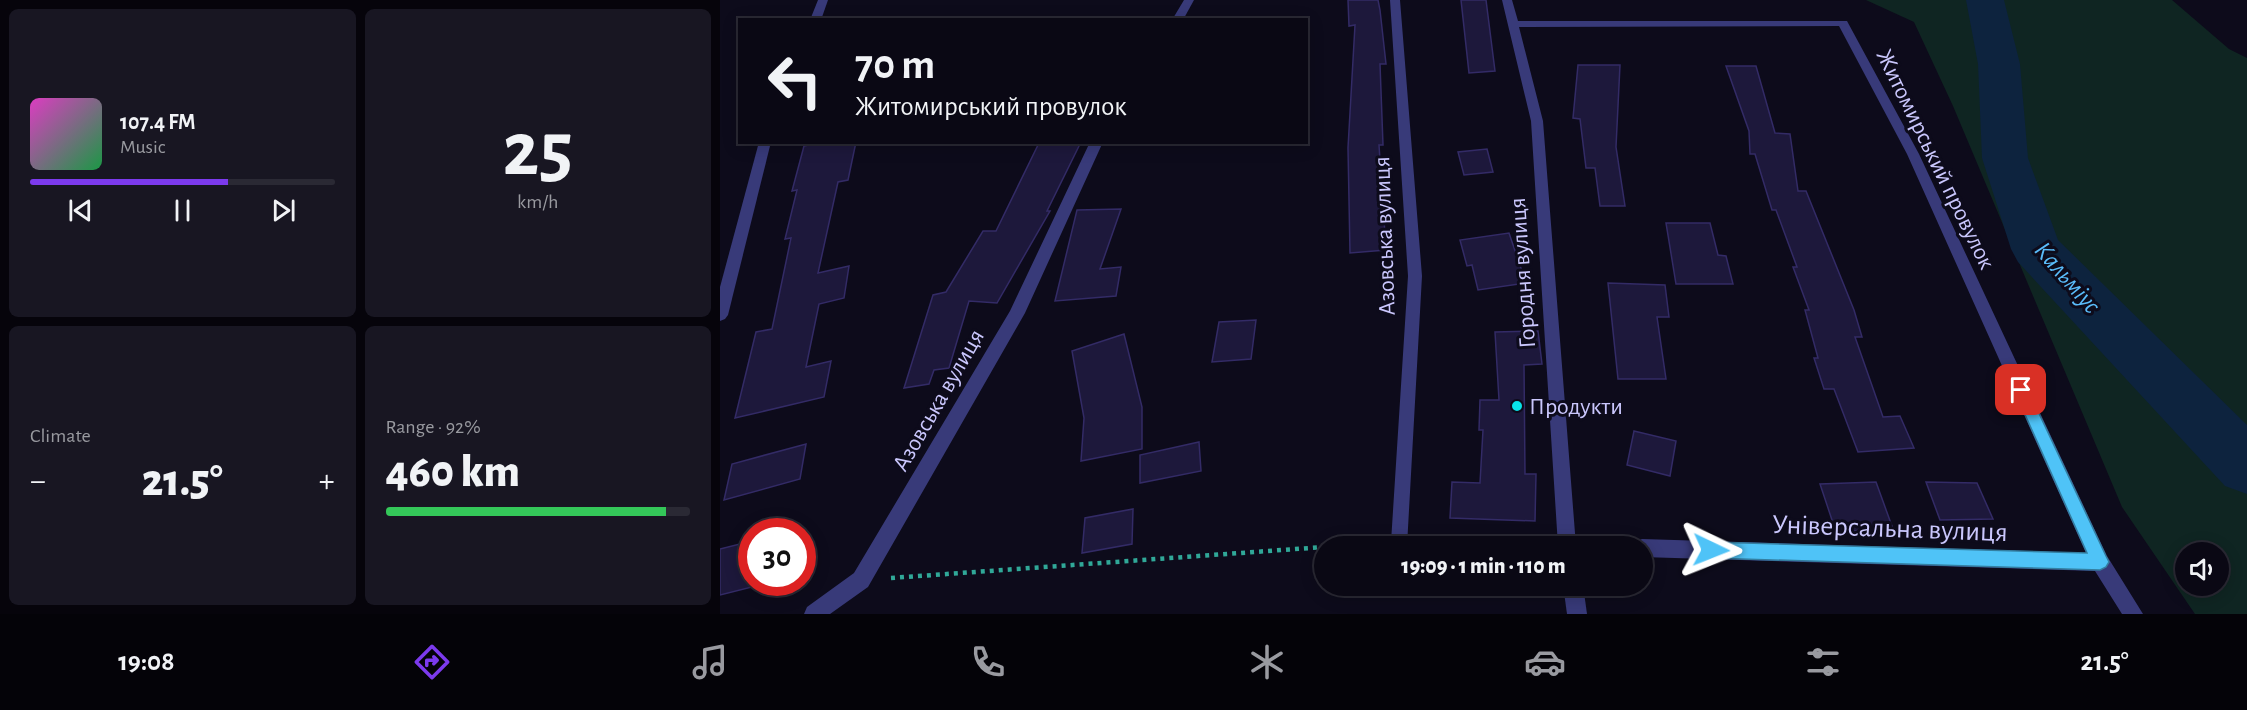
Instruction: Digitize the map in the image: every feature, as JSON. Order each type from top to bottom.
[{"type":"street","points":[[816,18],[823,0]]},
{"type":"street","points":[[1178,18],[1189,0]]},
{"type":"street","name":"Азовська вулиця","points":[[1395,0],[1415,276],[1400,536]]},
{"type":"street","name":"Городня вулиця","points":[[1507,0],[1537,121],[1566,536]]},
{"type":"street","name":"Житомирський провулок","points":[[1512,24],[1843,22],[1913,153],[2100,562],[2133,614]]},
{"type":"street","points":[[720,315],[764,144]]},
{"type":"street","name":"Азовська вулиця","points":[[861,580],[1017,313],[1095,144]]},
{"type":"street","name":"Універсальна вулиця","points":[[1653,548],[2100,562]]},
{"type":"street","points":[[814,614],[861,580]]},
{"type":"street","points":[[1575,596],[1577,614]]},
{"type":"path","points":[[861,580],[1314,548]]},
{"type":"green space","points":[[1866,0],[2172,0],[2229,49],[2247,58],[2247,614],[2195,614],[2183,596],[2229,596],[2229,542],[2175,542],[2175,585],[2122,507],[1953,106],[1914,22]]},
{"type":"building","points":[[1348,0],[1378,0],[1386,64],[1380,64],[1383,145],[1379,145],[1386,250],[1350,253],[1348,148],[1355,25],[1349,26]]},
{"type":"building","points":[[1461,0],[1486,0],[1495,71],[1469,73]]},
{"type":"building","points":[[1578,65],[1620,65],[1616,147],[1625,206],[1600,206],[1595,168],[1586,168],[1580,119],[1573,118]]},
{"type":"building","points":[[1726,66],[1756,66],[1775,133],[1790,134],[1798,191],[1806,191],[1854,310],[1862,337],[1855,337],[1883,417],[1900,416],[1914,448],[1858,452],[1834,389],[1824,389],[1814,358],[1818,358],[1805,310],[1809,310],[1793,267],[1797,267],[1776,210],[1772,210],[1755,154],[1750,154],[1749,131]]},
{"type":"building","points":[[856,144],[848,180],[838,182],[818,273],[849,266],[844,298],[819,304],[806,367],[831,361],[824,397],[735,418],[756,332],[772,329],[791,238],[785,239],[797,190],[792,191],[804,146]]},
{"type":"building","points":[[1039,144],[1080,144],[1047,211],[1050,211],[997,303],[969,301],[949,368],[934,370],[929,384],[904,388],[933,295],[946,292],[983,231],[996,231]]},
{"type":"building","points":[[1487,149],[1493,172],[1464,175],[1458,152]]},
{"type":"building","points":[[1121,209],[1100,269],[1121,267],[1116,296],[1055,301],[1077,210]]},
{"type":"building","points":[[1666,223],[1710,223],[1718,255],[1726,256],[1733,284],[1676,284]]},
{"type":"building","points":[[1509,233],[1526,283],[1478,290],[1472,265],[1467,266],[1460,240]]},
{"type":"building","points":[[1608,283],[1665,285],[1669,317],[1657,317],[1666,379],[1618,379]]},
{"type":"building","points":[[1256,320],[1251,359],[1212,362],[1219,322]]},
{"type":"building","points":[[1538,331],[1542,364],[1524,365],[1525,474],[1536,474],[1535,521],[1450,518],[1452,482],[1480,483],[1483,430],[1479,430],[1480,400],[1499,400],[1495,332]]},
{"type":"building","points":[[1124,334],[1142,407],[1142,449],[1081,461],[1084,418],[1072,351]]},
{"type":"building","points":[[1634,431],[1676,441],[1670,476],[1627,465]]},
{"type":"building","points":[[1199,442],[1201,471],[1140,483],[1140,455]]},
{"type":"building","points":[[806,444],[800,479],[724,500],[732,464]]},
{"type":"building","points":[[1876,482],[1893,529],[1836,532],[1820,484]]},
{"type":"building","points":[[1926,482],[1977,483],[1993,519],[1940,520]]},
{"type":"building","points":[[1133,509],[1132,544],[1082,553],[1085,518]]},
{"type":"building","points":[[738,544],[738,590],[720,595],[720,549]]},
{"type":"waterway","name":"Кальміус","points":[[1985,0],[1999,64],[2005,158],[2036,249],[2247,466]]},
{"type":"place","name":"Продукти","points":[[1517,406]]},
{"type":"route","points":[[1711,550],[2100,562],[2021,390]]}]
